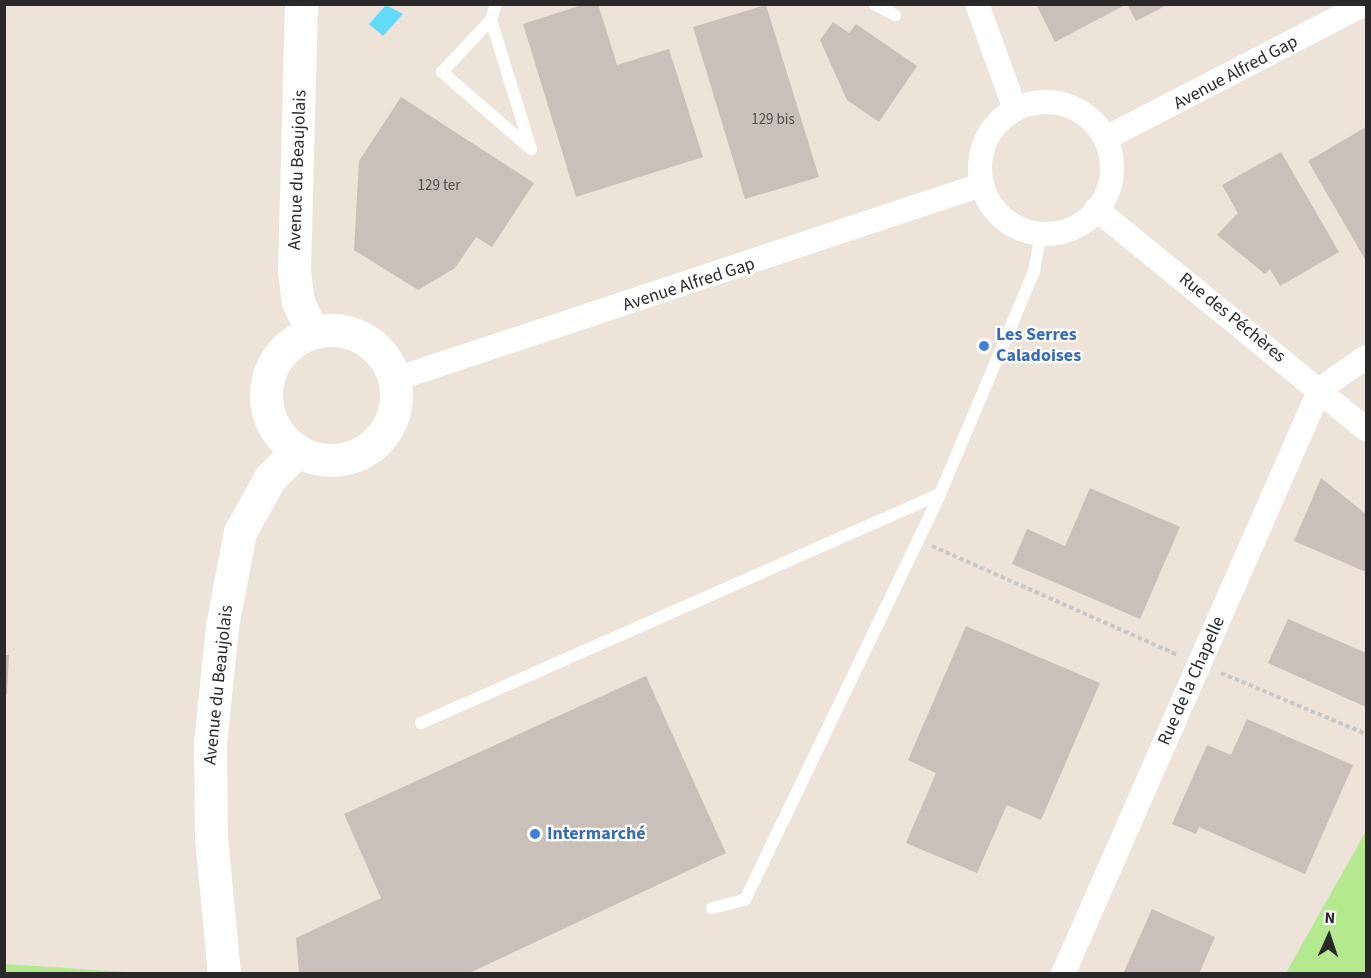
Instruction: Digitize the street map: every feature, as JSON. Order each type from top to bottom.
[{"type":"main road","name":"Avenue du Beaujolais","points":[[301,4],[294,271],[298,302],[312,332]]},
{"type":"main road","points":[[348,330],[380,350],[396,379],[395,414],[378,442],[352,458],[323,460],[297,451],[279,435],[267,410],[265,389],[273,364],[289,344],[312,332],[348,330]]},
{"type":"main road","name":"Avenue du Beaujolais","points":[[224,974],[211,836],[210,743],[222,626],[240,532],[270,478],[297,451]]},
{"type":"street","points":[[977,4],[1015,109]]},
{"type":"street","name":"Avenue Alfred Gap","points":[[1106,138],[1364,4]]},
{"type":"street","points":[[1041,102],[1064,104],[1092,120],[1106,138],[1112,176],[1096,209],[1064,232],[1041,234],[1002,218],[981,185],[983,145],[1015,109],[1041,102]]},
{"type":"street","name":"Avenue Alfred Gap","points":[[396,379],[981,185]]},
{"type":"street","name":"Rue des Péchères","points":[[1096,209],[1320,389],[1366,429]]},
{"type":"street","points":[[1320,389],[1366,357]]},
{"type":"street","name":"Rue de la Chapelle","points":[[1063,974],[1320,389]]},
{"type":"lane","points":[[491,20],[531,149],[442,72],[491,20],[496,4]]},
{"type":"lane","points":[[874,4],[895,15]]},
{"type":"lane","points":[[712,908],[745,900],[940,494],[1034,272],[1041,234]]},
{"type":"lane","points":[[421,723],[940,494]]},
{"type":"path","points":[[918,540],[1199,664],[1366,734]]},
{"type":"green space","points":[[1366,831],[1366,973],[1286,973]]},
{"type":"green space","points":[[5,964],[141,973],[5,973]]},
{"type":"water","points":[[386,5],[403,14],[383,36],[369,24]]},
{"type":"building","points":[[585,4],[598,4],[617,65],[669,49],[703,157],[576,197],[523,24]]},
{"type":"building","points":[[1036,4],[1127,4],[1055,42]]},
{"type":"building","points":[[1127,4],[1169,4],[1136,21]]},
{"type":"building","points":[[766,5],[819,177],[745,199],[693,27]]},
{"type":"building","points":[[833,22],[849,33],[856,24],[917,66],[879,122],[847,100],[820,40]]},
{"type":"building","points":[[401,97],[534,183],[492,247],[476,237],[455,268],[418,290],[354,250],[359,161]]},
{"type":"building","points":[[1366,127],[1366,261],[1308,161]]},
{"type":"building","points":[[1281,152],[1339,252],[1280,286],[1270,269],[1265,274],[1217,235],[1238,213],[1222,185]]},
{"type":"building","points":[[1321,478],[1366,514],[1366,572],[1294,541]]},
{"type":"building","points":[[1090,488],[1180,527],[1140,619],[1012,564],[1027,529],[1065,546]]},
{"type":"building","points":[[1288,619],[1366,653],[1366,707],[1268,663]]},
{"type":"building","points":[[966,626],[1100,683],[1041,820],[1007,805],[977,873],[906,843],[936,773],[908,760]]},
{"type":"building","points":[[4,655],[9,655],[7,694],[4,694]]},
{"type":"building","name":"Intermarché","points":[[646,676],[726,853],[467,974],[299,974],[296,938],[381,898],[344,814]]},
{"type":"building","points":[[1247,719],[1353,765],[1305,874],[1199,827],[1196,834],[1172,824],[1207,745],[1231,755]]},
{"type":"building","points":[[1152,909],[1215,937],[1199,974],[1123,974]]},
{"type":"place","name":"Les Serres Caladoises","points":[[984,346]]},
{"type":"place","name":"Intermarché","points":[[535,834]]}]
